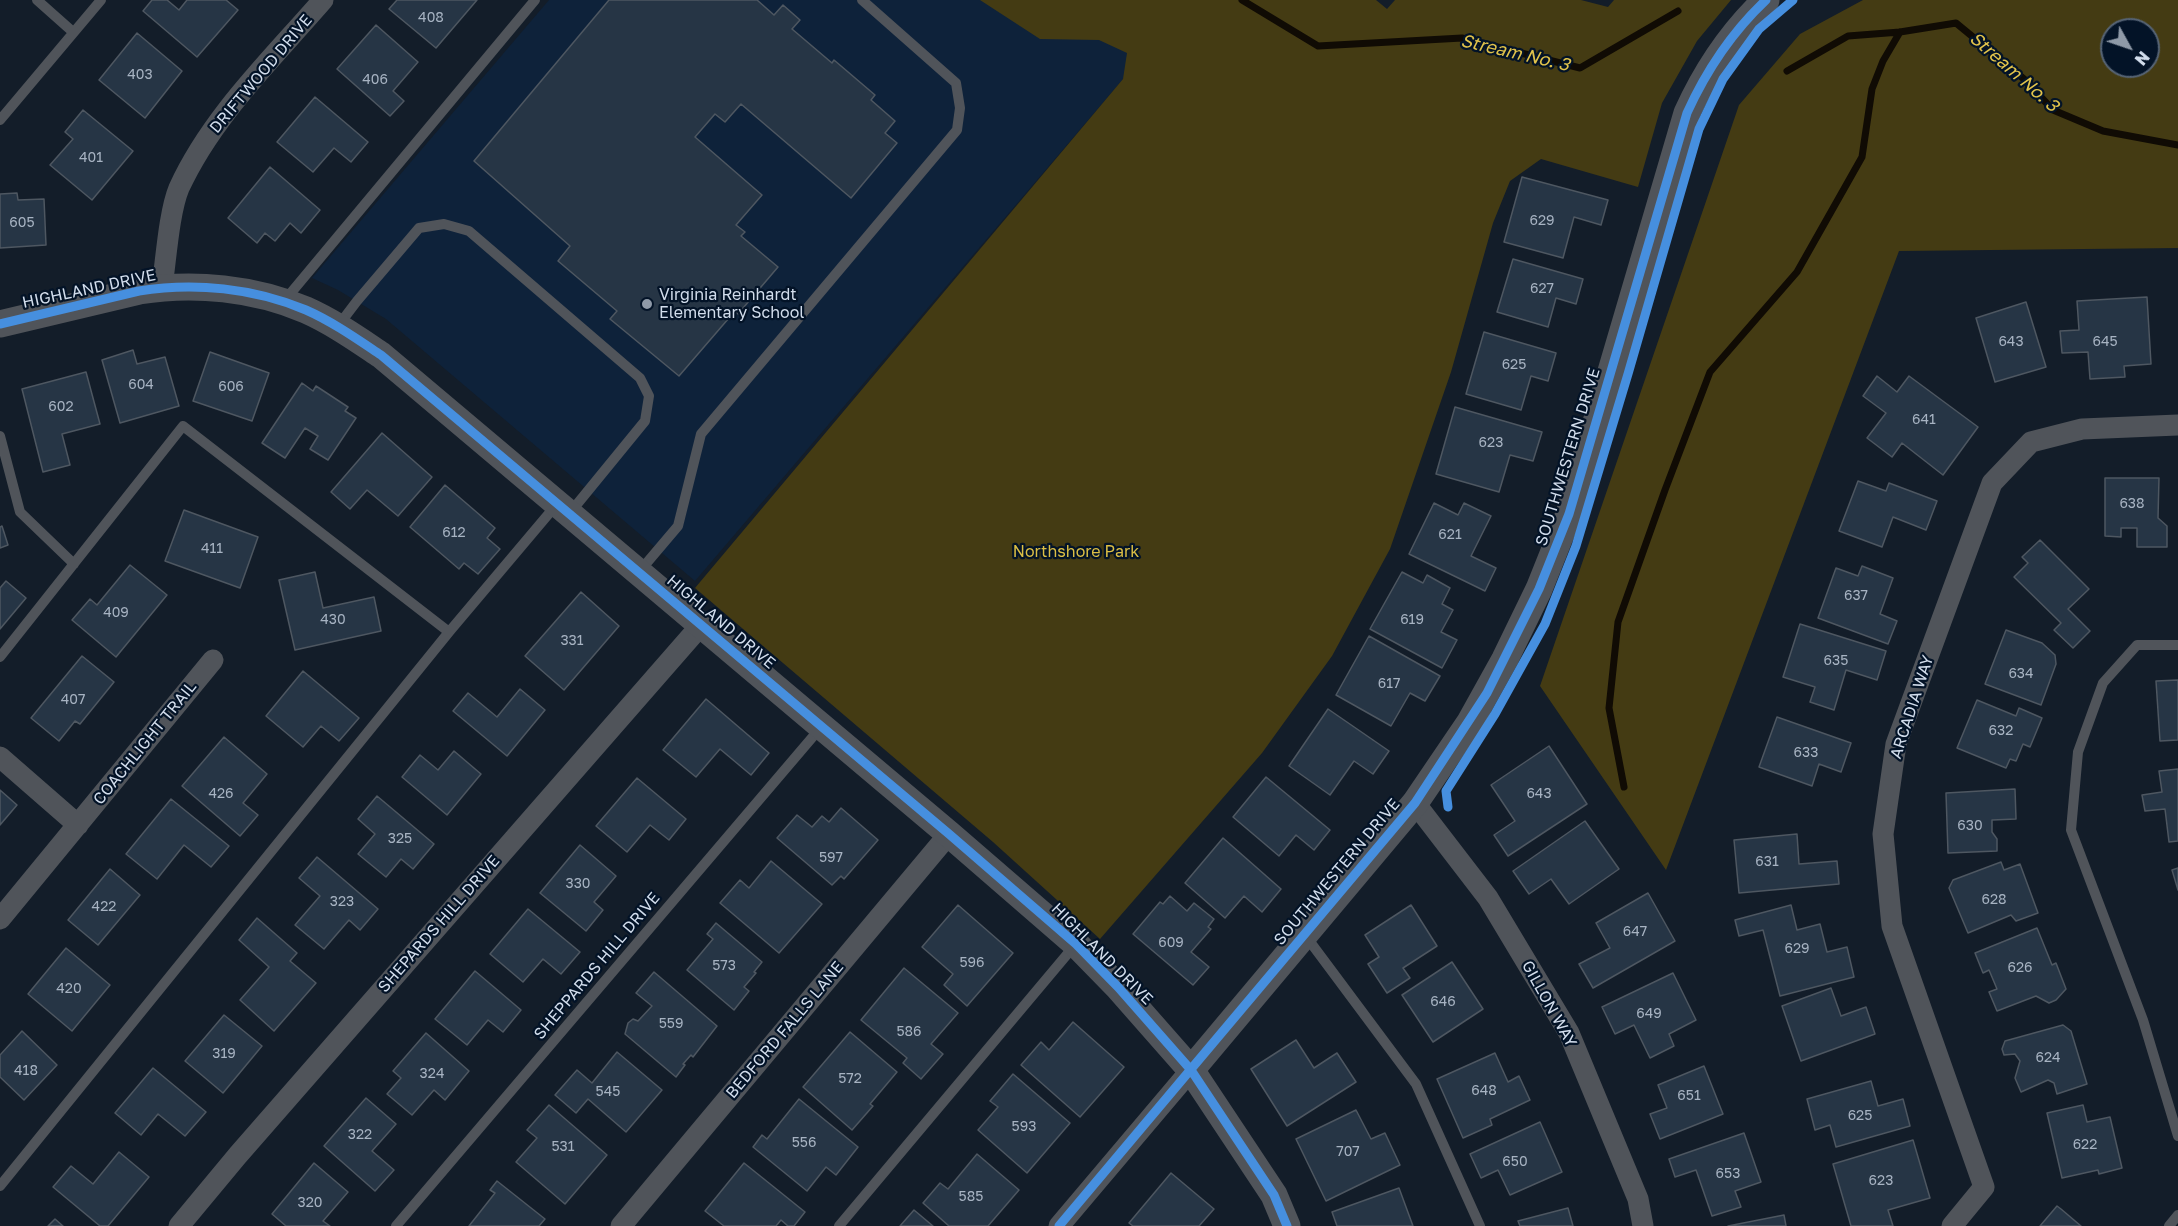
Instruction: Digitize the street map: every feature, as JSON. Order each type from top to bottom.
[{"type":"street","name":"DRIFTWOOD DRIVE","points":[[162,287],[174,204],[179,189],[213,127],[323,0]]},
{"type":"street","name":"SOUTHWESTERN DRIVE","points":[[1059,1226],[1415,803],[1487,693],[1539,589],[1569,514],[1687,113],[1710,66],[1727,42],[1766,0]]},
{"type":"street","name":"HIGHLAND DRIVE","points":[[0,324],[113,296],[162,287],[231,291],[253,294],[305,310],[338,327],[381,355],[702,624],[1076,944],[1118,987],[1191,1070],[1274,1195],[1287,1226]]},
{"type":"street","name":"ARCADIA WAY","points":[[1952,1226],[1984,1187],[1892,926],[1882,834],[1896,744],[1992,483],[2031,442],[2082,429],[2178,425]]},
{"type":"street","name":"SHEPARDS HILL DRIVE","points":[[179,1226],[238,1155],[702,624]]},
{"type":"street","name":"COACHLIGHT TRAIL","points":[[0,919],[213,660]]},
{"type":"street","points":[[0,757],[78,825]]},
{"type":"street","name":"GILLON WAY","points":[[1415,803],[1488,898],[1569,1033],[1638,1199],[1643,1226]]},
{"type":"street","name":"BEDFORD FALLS LANE","points":[[621,1226],[949,834]]},
{"type":"lane","points":[[37,0],[73,32]]},
{"type":"lane","points":[[0,120],[101,0]]},
{"type":"lane","points":[[282,302],[535,0]]},
{"type":"lane","points":[[639,572],[678,526],[701,434],[957,129],[960,108],[956,83],[861,0]]},
{"type":"lane","points":[[0,1185],[449,632],[645,421],[649,396],[640,378],[469,231],[444,224],[419,228],[338,327]]},
{"type":"lane","points":[[0,657],[183,426],[449,632]]},
{"type":"lane","points":[[0,436],[20,512],[74,564]]},
{"type":"lane","points":[[2178,645],[2137,645],[2103,683],[2078,752],[2071,830],[2143,1020],[2178,1136]]},
{"type":"lane","name":"SHEPPARDS HILL DRIVE","points":[[396,1226],[822,726]]},
{"type":"lane","points":[[1304,934],[1416,1084],[1480,1226]]},
{"type":"lane","points":[[839,1226],[1076,944]]},
{"type":"lane","points":[[2169,1226],[2178,1215]]},
{"type":"shaded area","name":"Virginia Reinhardt Elementary School","points":[[549,0],[1122,0],[1164,31],[695,581],[386,319],[338,290],[312,278]]},
{"type":"green space","name":"Northshore Park","points":[[980,0],[1376,0],[1387,9],[1395,0],[1581,0],[1608,7],[1614,0],[1731,0],[1697,41],[1662,103],[1638,187],[1541,159],[1510,181],[1493,223],[1451,372],[1390,549],[1332,656],[1262,753],[1100,939],[993,842],[695,588],[1123,79],[1127,53],[1099,40],[1040,39]]},
{"type":"green space","points":[[1863,0],[2178,0],[2178,248],[1899,251],[1666,870],[1540,686],[1739,105],[1800,34]]},
{"type":"building","points":[[152,0],[167,0],[179,10],[187,0],[226,0],[238,10],[197,57],[143,11]]},
{"type":"building","points":[[397,0],[477,0],[436,48],[389,9]]},
{"type":"building","points":[[609,0],[757,0],[774,15],[783,5],[800,20],[792,29],[832,63],[834,60],[875,95],[871,100],[895,121],[885,133],[897,143],[851,198],[741,104],[725,122],[715,114],[695,137],[762,195],[736,225],[745,232],[741,236],[778,267],[738,314],[735,311],[679,376],[610,319],[617,311],[558,261],[570,246],[474,161]]},
{"type":"building","points":[[376,25],[418,62],[393,91],[404,101],[390,116],[337,69]]},
{"type":"building","points":[[137,33],[182,71],[145,118],[99,80]]},
{"type":"building","points":[[315,97],[368,142],[351,162],[334,148],[313,172],[277,142]]},
{"type":"building","points":[[83,110],[133,151],[92,200],[50,165],[73,139],[65,132]]},
{"type":"building","points":[[270,167],[320,210],[301,233],[290,223],[275,241],[265,233],[257,243],[228,218]]},
{"type":"building","points":[[1522,177],[1608,200],[1601,225],[1574,217],[1563,258],[1504,242]]},
{"type":"building","points":[[17,193],[18,200],[44,199],[46,245],[0,248],[0,194]]},
{"type":"building","points":[[1513,259],[1583,279],[1576,304],[1556,298],[1548,327],[1497,312]]},
{"type":"building","points":[[2147,297],[2151,364],[2124,366],[2125,377],[2090,379],[2088,352],[2062,353],[2060,331],[2079,330],[2077,301]]},
{"type":"building","points":[[2026,302],[2046,367],[1995,382],[1976,318]]},
{"type":"building","points":[[1484,332],[1556,353],[1548,381],[1531,376],[1521,410],[1466,394]]},
{"type":"building","points":[[133,350],[137,364],[165,357],[179,406],[120,423],[102,360]]},
{"type":"building","points":[[210,352],[269,373],[252,421],[193,401]]},
{"type":"building","points":[[86,372],[100,424],[62,434],[70,465],[43,472],[22,389]]},
{"type":"building","points":[[1877,376],[1897,392],[1909,376],[1978,427],[1943,475],[1902,443],[1892,457],[1867,438],[1886,413],[1863,396]]},
{"type":"building","points":[[302,383],[313,391],[316,386],[348,407],[345,411],[356,418],[328,460],[310,449],[318,436],[305,428],[285,458],[262,443]]},
{"type":"building","points":[[1455,407],[1542,432],[1533,461],[1510,455],[1499,492],[1436,474]]},
{"type":"building","points":[[382,433],[432,477],[398,516],[367,490],[350,509],[331,492]]},
{"type":"building","points":[[2105,478],[2159,478],[2158,518],[2167,526],[2167,547],[2137,547],[2137,528],[2121,528],[2121,537],[2105,536]]},
{"type":"building","points":[[1858,481],[1886,491],[1889,483],[1937,501],[1926,530],[1893,517],[1882,547],[1839,531]]},
{"type":"building","points":[[445,485],[495,528],[487,538],[500,549],[478,574],[464,563],[459,569],[410,527]]},
{"type":"building","points":[[1434,503],[1458,515],[1464,503],[1491,516],[1471,556],[1496,568],[1485,591],[1409,554]]},
{"type":"building","points":[[184,510],[258,537],[240,588],[165,561]]},
{"type":"building","points":[[2,526],[8,545],[0,548],[0,527]]},
{"type":"building","points":[[2040,540],[2089,589],[2068,609],[2090,631],[2073,648],[2054,630],[2061,623],[2014,577],[2028,563],[2022,557]]},
{"type":"building","points":[[130,565],[167,595],[116,657],[72,620],[90,599],[97,605]]},
{"type":"building","points":[[1862,566],[1893,578],[1880,614],[1897,621],[1888,644],[1818,618],[1836,568],[1858,576]]},
{"type":"building","points":[[315,572],[323,608],[374,597],[381,631],[295,650],[279,580]]},
{"type":"building","points":[[1402,572],[1423,583],[1427,575],[1450,588],[1442,604],[1453,610],[1441,632],[1457,640],[1442,668],[1370,629]]},
{"type":"building","points":[[6,581],[26,598],[0,629],[0,588]]},
{"type":"building","points":[[581,592],[619,626],[564,690],[525,656]]},
{"type":"building","points":[[1800,624],[1886,651],[1877,680],[1846,670],[1834,710],[1810,702],[1815,687],[1783,677]]},
{"type":"building","points":[[2006,630],[2042,643],[2055,655],[2056,664],[2041,705],[1985,684]]},
{"type":"building","points":[[1369,636],[1440,676],[1425,701],[1410,693],[1391,726],[1336,695]]},
{"type":"building","points":[[82,656],[114,682],[80,724],[75,721],[59,741],[31,718]]},
{"type":"building","points":[[303,671],[359,718],[339,741],[321,726],[303,747],[266,716]]},
{"type":"building","points":[[2178,680],[2178,740],[2160,741],[2156,681]]},
{"type":"building","points":[[520,689],[545,710],[507,756],[453,711],[468,693],[497,717]]},
{"type":"building","points":[[706,699],[769,753],[751,775],[720,749],[696,777],[663,750]]},
{"type":"building","points":[[1977,700],[2016,716],[2019,708],[2042,718],[2030,747],[2023,744],[2016,761],[2010,759],[2006,768],[1957,748]]},
{"type":"building","points":[[1328,709],[1389,751],[1373,774],[1354,761],[1330,795],[1289,766]]},
{"type":"building","points":[[1777,717],[1851,743],[1841,772],[1819,764],[1812,786],[1759,767]]},
{"type":"building","points":[[224,737],[267,774],[243,803],[258,815],[240,836],[182,786]]},
{"type":"building","points":[[1549,746],[1587,804],[1508,856],[1494,835],[1515,821],[1491,785]]},
{"type":"building","points":[[454,751],[481,774],[447,815],[402,777],[420,755],[438,770]]},
{"type":"building","points":[[2178,769],[2178,841],[2169,842],[2165,809],[2145,811],[2142,795],[2162,792],[2159,771]]},
{"type":"building","points":[[1266,777],[1330,830],[1314,850],[1296,835],[1279,856],[1233,817]]},
{"type":"building","points":[[637,778],[686,819],[669,840],[650,825],[627,852],[596,826]]},
{"type":"building","points":[[2015,789],[2016,819],[1992,820],[1992,832],[1997,839],[1997,851],[1948,853],[1946,793]]},
{"type":"building","points":[[0,790],[17,805],[0,825]]},
{"type":"building","points":[[377,796],[434,844],[413,869],[401,859],[386,877],[358,854],[375,834],[358,819]]},
{"type":"building","points":[[171,799],[229,846],[211,867],[184,845],[157,879],[126,854]]},
{"type":"building","points":[[841,808],[878,840],[844,879],[841,876],[832,885],[777,838],[797,815],[812,827],[822,816],[829,822]]},
{"type":"building","points":[[1585,821],[1619,869],[1569,904],[1551,879],[1529,894],[1513,871]]},
{"type":"building","points":[[1797,834],[1799,864],[1837,861],[1839,884],[1739,893],[1734,840]]},
{"type":"building","points":[[1223,838],[1281,889],[1262,912],[1244,896],[1225,918],[1185,883]]},
{"type":"building","points":[[580,845],[616,876],[594,902],[603,910],[586,931],[540,893]]},
{"type":"building","points":[[317,857],[378,909],[360,930],[349,920],[324,949],[295,925],[320,896],[299,878]]},
{"type":"building","points":[[771,861],[822,904],[779,953],[720,903],[740,880],[749,888]]},
{"type":"building","points":[[2001,862],[2004,870],[2020,864],[2038,913],[2016,921],[2011,915],[1968,933],[1949,888],[1953,880]]},
{"type":"building","points":[[2178,868],[2178,890],[2172,870]]},
{"type":"building","points":[[110,869],[140,895],[98,945],[68,920]]},
{"type":"building","points":[[1648,893],[1675,941],[1593,988],[1579,964],[1610,948],[1596,923]]},
{"type":"building","points":[[1170,896],[1187,911],[1194,903],[1214,919],[1208,927],[1211,929],[1191,952],[1209,967],[1193,985],[1133,934],[1160,902],[1163,904]]},
{"type":"building","points":[[958,905],[1013,953],[967,1006],[944,985],[953,974],[922,947]]},
{"type":"building","points":[[1411,905],[1437,946],[1403,968],[1410,978],[1387,993],[1368,964],[1379,957],[1365,935]]},
{"type":"building","points":[[1791,905],[1797,930],[1820,924],[1827,952],[1847,947],[1854,977],[1780,996],[1763,930],[1739,936],[1735,920]]},
{"type":"building","points":[[528,909],[580,952],[561,974],[543,959],[523,982],[490,954]]},
{"type":"building","points":[[257,918],[297,953],[290,961],[316,983],[274,1031],[240,1000],[269,967],[239,940]]},
{"type":"building","points":[[716,923],[762,962],[744,987],[749,991],[734,1010],[687,970],[713,939],[707,934]]},
{"type":"building","points":[[2037,928],[2052,965],[2056,963],[2066,989],[2056,1000],[2049,1003],[2036,996],[1997,1011],[1989,992],[1997,989],[1989,970],[1983,973],[1975,953]]},
{"type":"building","points":[[66,948],[110,985],[72,1031],[28,994]]},
{"type":"building","points":[[1452,962],[1483,1009],[1433,1042],[1402,995]]},
{"type":"building","points":[[904,968],[958,1013],[931,1044],[943,1054],[921,1079],[903,1063],[907,1058],[861,1020]]},
{"type":"building","points":[[475,971],[521,1010],[503,1032],[488,1020],[467,1045],[435,1019]]},
{"type":"building","points":[[654,972],[717,1026],[693,1057],[691,1055],[683,1064],[685,1065],[676,1077],[625,1034],[628,1023],[633,1019],[638,1021],[652,1006],[636,993]]},
{"type":"building","points":[[1673,973],[1696,1020],[1669,1034],[1674,1046],[1650,1058],[1634,1025],[1615,1034],[1602,1007]]},
{"type":"building","points":[[1831,988],[1841,1016],[1866,1007],[1875,1034],[1801,1061],[1782,1006]]},
{"type":"building","points":[[224,1015],[262,1046],[223,1093],[185,1061]]},
{"type":"building","points":[[1073,1022],[1124,1067],[1080,1117],[1021,1065],[1041,1042],[1049,1050]]},
{"type":"building","points":[[2063,1025],[2071,1031],[2087,1084],[2057,1094],[2054,1083],[2048,1080],[2021,1092],[2015,1078],[2020,1061],[2015,1054],[2004,1055],[2002,1049],[2005,1041]]},
{"type":"building","points":[[22,1031],[57,1065],[24,1100],[0,1077],[0,1055]]},
{"type":"building","points":[[850,1032],[897,1072],[870,1104],[873,1106],[852,1130],[803,1087]]},
{"type":"building","points":[[426,1033],[469,1071],[445,1100],[434,1090],[412,1115],[387,1094],[401,1078],[393,1071]]},
{"type":"building","points":[[1296,1040],[1314,1068],[1337,1053],[1356,1082],[1287,1126],[1251,1069]]},
{"type":"building","points":[[617,1052],[662,1090],[626,1132],[588,1099],[576,1113],[555,1095],[577,1070],[592,1083]]},
{"type":"building","points":[[1495,1053],[1508,1082],[1519,1076],[1530,1100],[1490,1119],[1492,1125],[1463,1138],[1437,1079]]},
{"type":"building","points":[[1704,1066],[1723,1114],[1660,1139],[1650,1114],[1667,1108],[1658,1085]]},
{"type":"building","points":[[153,1068],[206,1112],[185,1136],[158,1114],[141,1135],[115,1113]]},
{"type":"building","points":[[1013,1074],[1070,1123],[1027,1173],[978,1130],[998,1107],[990,1101]]},
{"type":"building","points":[[1871,1081],[1878,1106],[1903,1099],[1910,1126],[1836,1147],[1830,1125],[1815,1130],[1807,1099]]},
{"type":"building","points":[[366,1098],[396,1124],[372,1151],[394,1170],[375,1191],[324,1146]]},
{"type":"building","points":[[799,1099],[858,1147],[836,1175],[826,1167],[807,1191],[753,1147],[762,1135],[767,1139]]},
{"type":"building","points":[[549,1105],[607,1155],[565,1204],[516,1162],[537,1138],[527,1130]]},
{"type":"building","points":[[2083,1105],[2087,1122],[2110,1117],[2122,1168],[2099,1174],[2098,1170],[2062,1178],[2047,1113]]},
{"type":"building","points":[[1356,1110],[1371,1139],[1385,1133],[1400,1165],[1326,1201],[1296,1139]]},
{"type":"building","points":[[1540,1122],[1562,1172],[1510,1195],[1498,1170],[1481,1178],[1470,1154]]},
{"type":"building","points":[[1744,1133],[1761,1182],[1735,1191],[1741,1207],[1712,1216],[1696,1170],[1675,1177],[1669,1159]]},
{"type":"building","points":[[1913,1140],[1930,1198],[1888,1210],[1893,1226],[1851,1226],[1833,1164]]},
{"type":"building","points":[[119,1152],[149,1177],[108,1226],[100,1226],[53,1187],[71,1166],[93,1184]]},
{"type":"building","points":[[977,1154],[1019,1190],[988,1226],[949,1226],[923,1203],[940,1183],[948,1189]]},
{"type":"building","points":[[314,1163],[348,1192],[323,1221],[330,1226],[286,1226],[272,1214]]},
{"type":"building","points":[[744,1163],[805,1212],[794,1226],[788,1226],[781,1220],[776,1226],[724,1226],[705,1211]]},
{"type":"building","points":[[1171,1173],[1214,1209],[1199,1226],[1133,1226],[1129,1223]]},
{"type":"building","points":[[497,1181],[545,1219],[539,1226],[469,1226],[495,1193],[490,1190]]},
{"type":"building","points":[[1399,1188],[1413,1226],[1337,1226],[1332,1212]]},
{"type":"building","points":[[2057,1206],[2061,1209],[2081,1226],[2040,1226]]},
{"type":"building","points":[[1568,1208],[1573,1226],[1520,1226],[1518,1221]]},
{"type":"building","points":[[914,1210],[933,1226],[900,1226]]},
{"type":"building","points":[[1784,1215],[1786,1226],[1728,1226]]},
{"type":"building","points":[[55,1219],[63,1226],[48,1226]]},
{"type":"waterway","name":"Stream No. 3","points":[[1242,0],[1318,46],[1462,38],[1580,68],[1678,11]]},
{"type":"waterway","name":"Stream No. 3","points":[[1787,71],[1848,36],[1900,32],[1956,23],[2024,79],[2053,110],[2103,131],[2178,145]]},
{"type":"waterway","points":[[1624,787],[1609,708],[1618,622],[1665,490],[1710,372],[1797,272],[1862,157],[1872,89],[1883,61],[1900,32]]},
{"type":"cycle path","points":[[1059,1226],[1415,803],[1487,693],[1539,589],[1569,514],[1687,113],[1721,52],[1766,0]]},
{"type":"cycle path","points":[[1448,807],[1446,791],[1495,714],[1545,624],[1576,546],[1699,129],[1723,79],[1759,29],[1793,0]]},
{"type":"cycle path","points":[[0,324],[139,291],[202,287],[245,292],[286,302],[335,325],[381,355],[949,834],[1076,944],[1118,987],[1191,1070],[1274,1195],[1287,1226]]},
{"type":"place","name":"Virginia Reinhardt Elementary School","points":[[647,304]]}]
